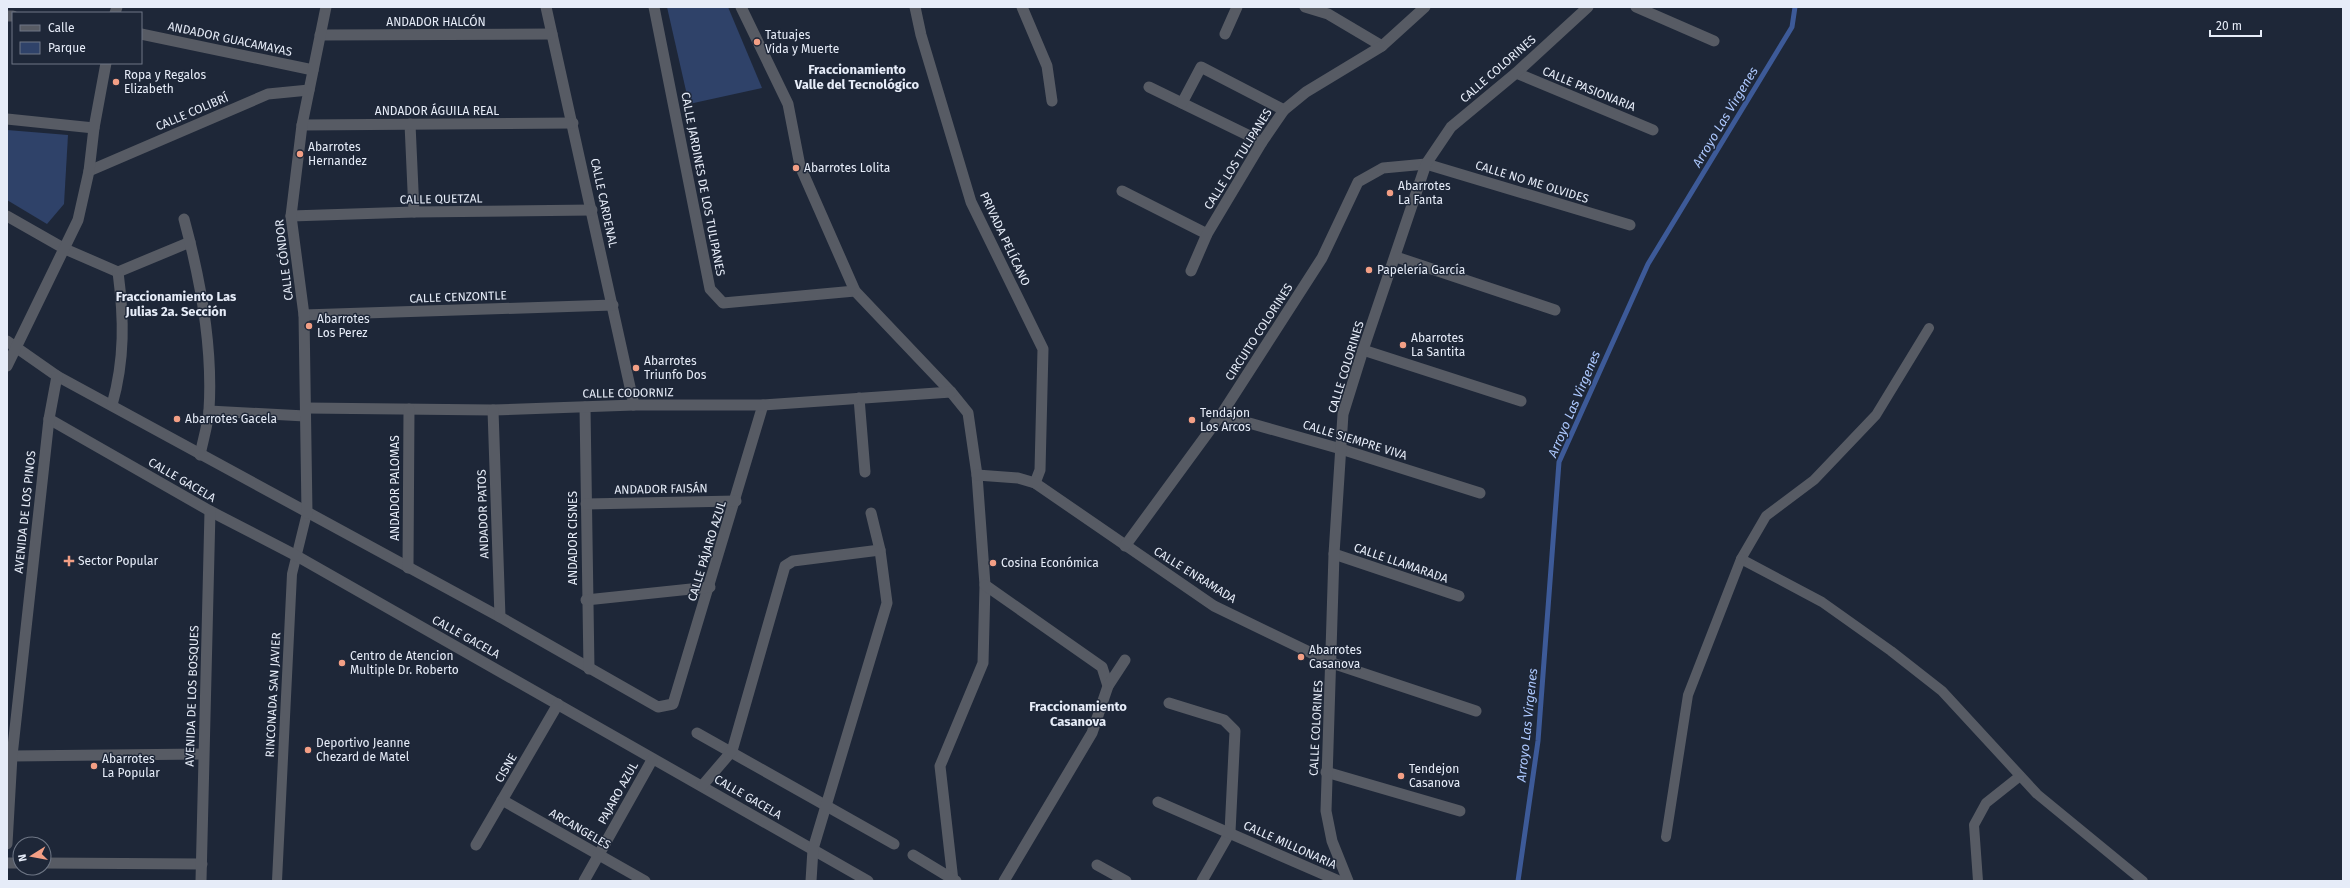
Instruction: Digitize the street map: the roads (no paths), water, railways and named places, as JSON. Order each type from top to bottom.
[{"type":"street","name":"CALLE CÓNDOR","points":[[307,513],[304,315],[291,216],[302,125],[326,7]]},
{"type":"street","name":"CALLE CARDENAL","points":[[546,7],[573,123],[634,405]]},
{"type":"street","name":"CALLE JARDINES DE LOS TULIPANES","points":[[654,7],[710,289],[723,303],[855,291]]},
{"type":"street","points":[[742,7],[788,104],[800,166],[855,291],[951,392],[968,413],[978,474],[985,585],[983,663],[940,766],[954,881]]},
{"type":"street","name":"PRIVADA PELÍCANO","points":[[915,7],[921,35],[971,202],[1044,349],[1040,470],[1035,483]]},
{"type":"street","points":[[1022,7],[1047,66],[1052,101]]},
{"type":"street","points":[[1225,34],[1237,7]]},
{"type":"street","points":[[1305,7],[1330,11],[1382,46]]},
{"type":"street","name":"CALLE LOS TULIPANES","points":[[1191,272],[1208,234],[1262,142],[1284,110],[1306,92],[1382,46],[1425,7]]},
{"type":"street","name":"CALLE COLORINES","points":[[1348,881],[1332,841],[1326,811],[1326,772],[1332,663],[1334,554],[1343,414],[1426,164],[1451,126],[1516,73],[1588,7]]},
{"type":"street","points":[[1636,7],[1714,41]]},
{"type":"street","name":"ANDADOR GUACAMAYAS","points":[[142,34],[313,70]]},
{"type":"street","name":"ANDADOR HALCÓN","points":[[320,35],[552,34]]},
{"type":"street","points":[[7,366],[18,348],[78,220],[89,171],[94,128],[106,64]]},
{"type":"street","points":[[1182,103],[1201,67],[1284,110]]},
{"type":"street","name":"CALLE PASIONARIA","points":[[1516,73],[1653,130]]},
{"type":"street","points":[[1149,87],[1262,142]]},
{"type":"street","name":"CALLE COLIBRÍ","points":[[89,171],[268,94],[309,90]]},
{"type":"street","points":[[7,119],[94,128]]},
{"type":"street","name":"ANDADOR ÁGUILA REAL","points":[[302,125],[573,123]]},
{"type":"street","points":[[410,124],[414,212]]},
{"type":"street","name":"CALLE NO ME OLVIDES","points":[[1426,164],[1630,225]]},
{"type":"street","name":"CIRCUITO COLORINES","points":[[1125,546],[1221,415],[1322,258],[1358,182],[1382,168],[1426,164]]},
{"type":"street","points":[[1122,191],[1208,234]]},
{"type":"street","name":"CALLE QUETZAL","points":[[291,216],[414,212],[592,210]]},
{"type":"street","points":[[7,216],[65,249],[118,272],[190,242]]},
{"type":"street","points":[[184,219],[190,242],[210,359],[209,411],[200,455]]},
{"type":"street","points":[[1396,257],[1555,310]]},
{"type":"street","points":[[112,405],[120,378],[124,316],[118,272]]},
{"type":"street","name":"CALLE CENZONTLE","points":[[304,315],[613,305]]},
{"type":"street","points":[[7,341],[57,376],[500,617],[589,669]]},
{"type":"street","points":[[1363,350],[1521,401]]},
{"type":"street","name":"AVENIDA DE LOS PINOS","points":[[7,844],[12,756],[48,419],[57,376]]},
{"type":"street","name":"CALLE CODORNIZ","points":[[209,411],[306,412],[409,409],[493,410],[585,408],[634,405],[763,405],[951,392]]},
{"type":"street","points":[[859,398],[864,472]]},
{"type":"street","name":"CALLE PÁJARO AZUL","points":[[589,669],[658,708],[673,704],[710,587],[763,405]]},
{"type":"street","name":"ANDADOR CISNES","points":[[585,408],[586,600],[589,669]]},
{"type":"street","name":"ANDADOR PALOMAS","points":[[408,568],[409,409]]},
{"type":"street","name":"ANDADOR PATOS","points":[[493,410],[500,617]]},
{"type":"street","name":"CALLE SIEMPRE VIVA","points":[[1221,415],[1341,449],[1480,493]]},
{"type":"street","name":"CALLE GACELA","points":[[48,419],[210,511],[295,555],[558,704],[652,760],[702,786],[868,881]]},
{"type":"street","name":"CALLE ENRAMADA","points":[[978,474],[1018,478],[1035,483],[1214,606],[1332,663],[1476,711]]},
{"type":"street","name":"ANDADOR FAISÁN","points":[[586,504],[736,500]]},
{"type":"street","name":"AVENIDA DE LOS BOSQUES","points":[[201,881],[210,511]]},
{"type":"street","points":[[811,881],[813,849],[887,603],[880,550],[871,512]]},
{"type":"street","points":[[702,786],[732,751],[785,566],[793,561],[880,550]]},
{"type":"street","name":"CALLE LLAMARADA","points":[[1334,554],[1459,596]]},
{"type":"street","points":[[985,585],[1102,667],[1108,686]]},
{"type":"street","points":[[586,600],[710,587]]},
{"type":"street","points":[[1004,881],[1092,733],[1108,686],[1125,660]]},
{"type":"street","points":[[1168,703],[1224,720],[1235,730],[1230,832],[1202,881]]},
{"type":"street","name":"CISNE","points":[[476,845],[558,704]]},
{"type":"street","points":[[697,733],[732,751],[894,844]]},
{"type":"street","points":[[12,756],[203,754]]},
{"type":"street","name":"PAJARO AZUL","points":[[584,881],[652,760]]},
{"type":"street","points":[[1326,772],[1460,811]]},
{"type":"street","name":"ARCANGELES","points":[[502,800],[644,881]]},
{"type":"street","name":"CALLE MILLONARIA","points":[[1158,802],[1230,832],[1339,881]]},
{"type":"street","points":[[913,855],[954,881]]},
{"type":"street","points":[[52,863],[202,864]]},
{"type":"street","points":[[1097,864],[1126,881]]},
{"type":"lane","points":[[1666,837],[1688,695],[1741,559],[1766,516],[1814,480],[1876,415],[1929,328]]},
{"type":"lane","name":"RINCONADA SAN JAVIER","points":[[277,881],[292,574],[295,555],[307,513]]},
{"type":"lane","points":[[1741,559],[1822,602],[1891,651],[1942,691],[2037,794],[2143,881]]},
{"type":"lane","points":[[1978,881],[1974,825],[1986,803],[2020,776]]},
{"type":"waterway","name":"Arroyo Las Virgenes","points":[[1518,881],[1538,741],[1559,462],[1648,264],[1792,27],[1795,7]]},
{"type":"place","name":"Tatuajes Vida y Muerte","points":[[757,42]]},
{"type":"place","name":"Ropa y Regalos Elizabeth","points":[[116,82]]},
{"type":"place","name":"Abarrotes Hernandez","points":[[300,154]]},
{"type":"place","name":"Abarrotes Lolita","points":[[796,168]]},
{"type":"place","name":"Abarrotes La Fanta","points":[[1390,193]]},
{"type":"place","name":"Papelería García","points":[[1369,270]]},
{"type":"place","name":"Abarrotes Los Perez","points":[[309,326]]},
{"type":"place","name":"Abarrotes La Santita","points":[[1403,345]]},
{"type":"place","name":"Abarrotes Triunfo Dos","points":[[636,368]]},
{"type":"place","name":"Abarrotes Gacela","points":[[177,419]]},
{"type":"place","name":"Tendajon Los Arcos","points":[[1192,420]]},
{"type":"place","name":"Sector Popular","points":[[69,561]]},
{"type":"place","name":"Cosina Económica","points":[[993,563]]},
{"type":"place","name":"Abarrotes Casanova","points":[[1301,657]]},
{"type":"place","name":"Centro de Atencion Multiple Dr. Roberto","points":[[342,663]]},
{"type":"place","name":"Deportivo Jeanne Chezard de Matel","points":[[308,750]]},
{"type":"place","name":"Abarrotes La Popular","points":[[94,766]]},
{"type":"place","name":"Tendejon Casanova","points":[[1401,776]]},
{"type":"district","name":"Fraccionamiento Valle del Tecnológico","points":[[857,76]]},
{"type":"district","name":"Fraccionamiento Las Julias 2a. Sección","points":[[176,304]]},
{"type":"district","name":"Fraccionamiento Casanova","points":[[1078,714]]}]
